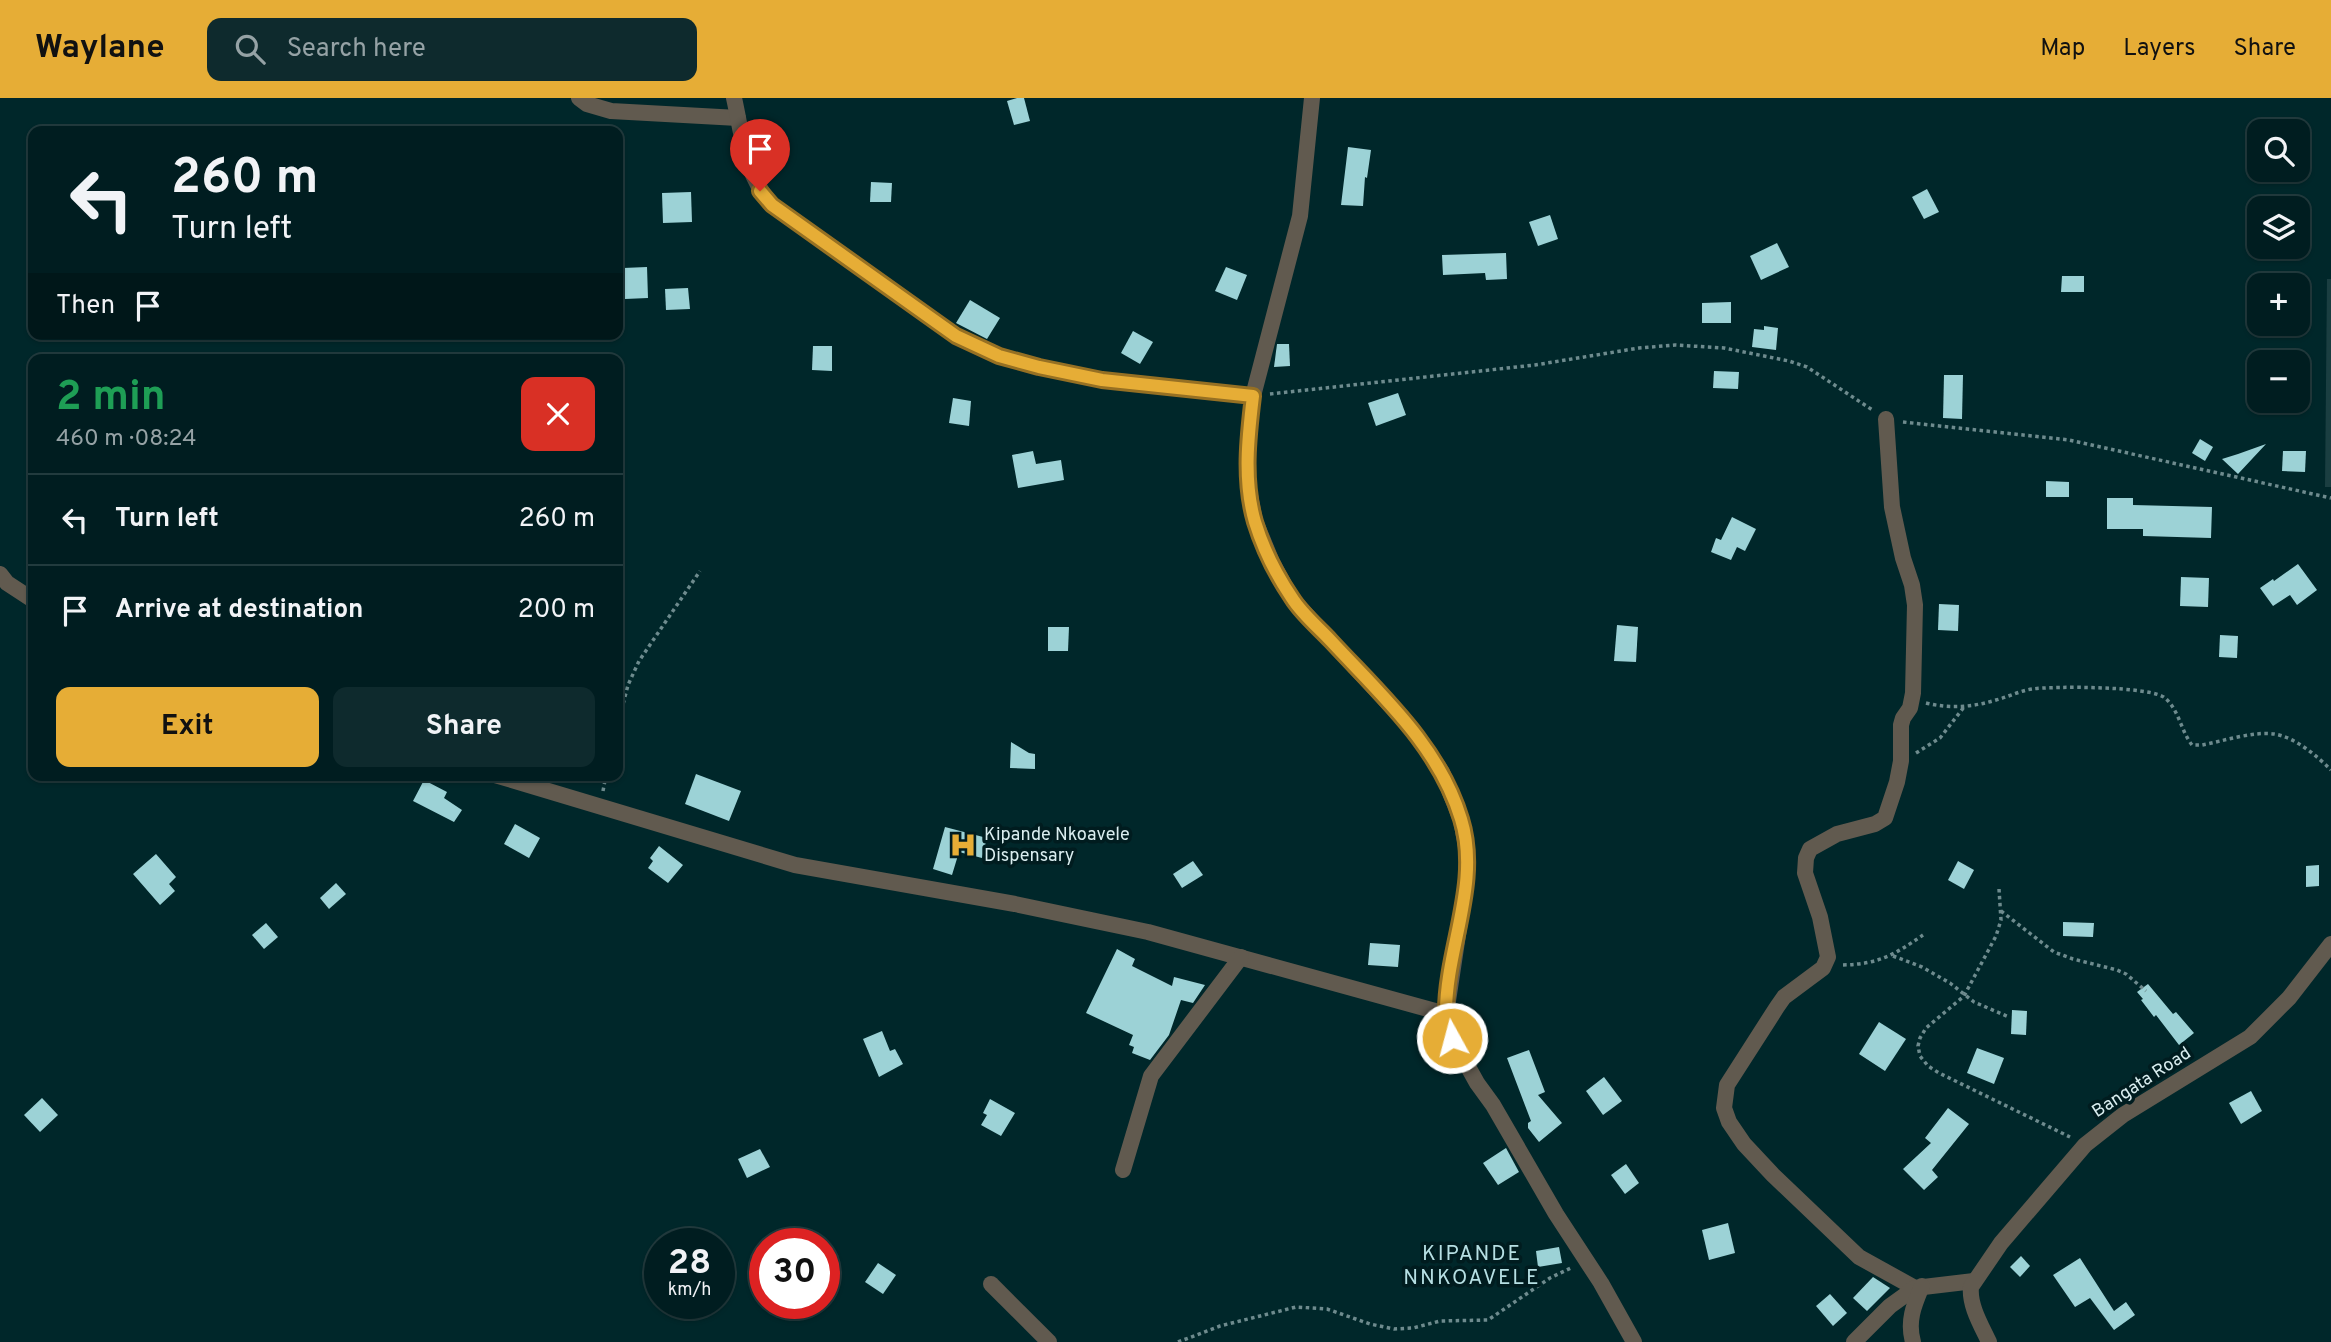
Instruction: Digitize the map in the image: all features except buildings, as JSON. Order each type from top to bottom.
[{"type":"street","points":[[579,98],[587,104],[611,111],[738,118]]},
{"type":"street","points":[[734,98],[751,174],[772,205],[956,336],[999,356],[1102,380],[1253,396]]},
{"type":"street","points":[[1312,98],[1300,216],[1253,396],[1248,442],[1248,485],[1255,522],[1272,562],[1293,599],[1413,730],[1442,772],[1461,820],[1466,852],[1466,882],[1446,1014],[1452,1038],[1462,1059],[1493,1105],[1634,1342]]},
{"type":"street","points":[[1886,419],[1892,507],[1915,605],[1912,700],[1901,725],[1901,761],[1897,782],[1885,818],[1875,824],[1837,834],[1811,849],[1806,858],[1805,873],[1820,917],[1827,962],[1784,997],[1730,1078],[1724,1108],[1729,1122],[1744,1143],[1803,1206],[1859,1257],[1919,1287]]},
{"type":"street","points":[[0,574],[28,597]]},
{"type":"street","points":[[515,781],[795,865],[1015,904],[1148,932],[1446,1014]]},
{"type":"street","name":"Bangata Road","points":[[1974,1281],[2001,1242],[2085,1145],[2123,1115],[2250,1037],[2289,998],[2331,944]]},
{"type":"street","points":[[1123,1170],[1150,1076],[1241,957]]},
{"type":"street","points":[[1854,1342],[1890,1306],[1919,1287],[1974,1281],[1970,1295],[1989,1342]]},
{"type":"street","points":[[991,1284],[1049,1342]]},
{"type":"street","points":[[1913,1342],[1910,1324],[1919,1287]]},
{"type":"path","points":[[1253,396],[1535,365],[1675,345],[1724,348],[1771,357],[1807,368],[1886,419],[1949,429],[2068,440],[2331,498]]},
{"type":"path","points":[[623,704],[639,661],[701,571]]},
{"type":"path","points":[[1912,700],[1933,705],[1964,707],[2032,689],[2085,688],[2153,692],[2163,696],[2170,704],[2192,745],[2202,746],[2275,734],[2313,754],[2331,770]]},
{"type":"path","points":[[1901,761],[1940,738],[1964,707]]},
{"type":"path","points":[[2000,889],[2000,929],[1964,996],[1926,1028],[1917,1046],[1920,1056],[1938,1073],[2025,1113],[2085,1145]]},
{"type":"path","points":[[2001,911],[2054,952],[2117,970],[2146,991]]},
{"type":"path","points":[[1827,962],[1861,964],[1879,961],[1893,956],[1923,935]]},
{"type":"path","points":[[1893,956],[1936,975],[1964,996],[2008,1017]]},
{"type":"path","points":[[1178,1342],[1220,1326],[1296,1307],[1327,1308],[1370,1324],[1394,1329],[1413,1328],[1440,1321],[1488,1320],[1550,1278],[1585,1261]]},
{"type":"shaded area","points":[[2327,279],[2331,279],[2331,487],[2325,487]]},
{"type":"place","name":"Kipande Nkoavele Dispensary","points":[[963,845]]},
{"type":"district","name":"KIPANDE NNKOAVELE","points":[[1472,1266]]},
{"type":"route","points":[[760,191],[772,205],[956,336],[999,356],[1102,380],[1253,396],[1248,442],[1248,485],[1255,522],[1272,562],[1293,599],[1413,730],[1442,772],[1461,820],[1466,852],[1466,882],[1448,990],[1446,1014],[1452,1038]]}]
